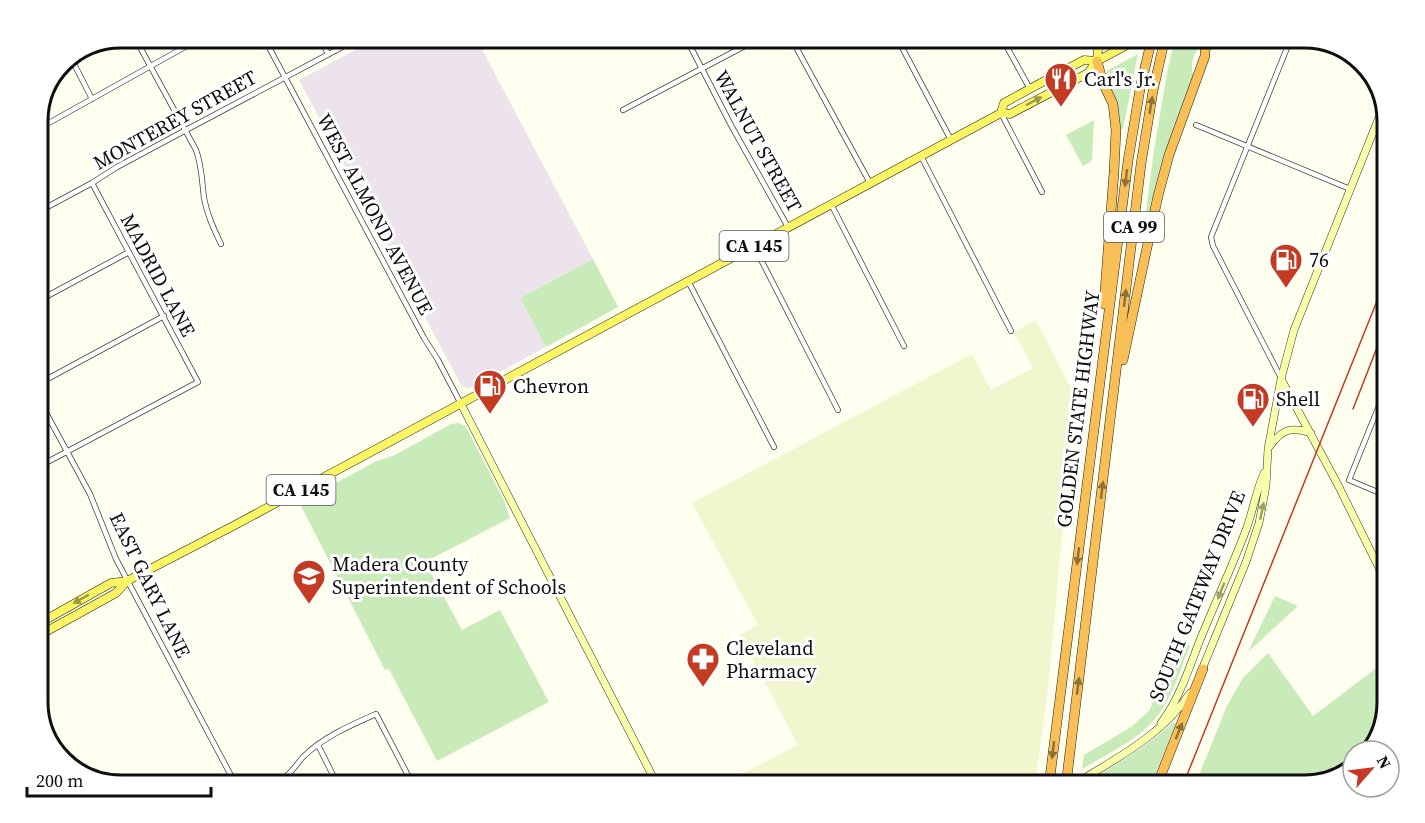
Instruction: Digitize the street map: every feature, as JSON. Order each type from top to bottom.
[{"type":"highway","name":"GOLDEN STATE HIGHWAY","points":[[1050,775],[1128,161],[1150,48]]},
{"type":"highway","name":"GOLDEN STATE HIGHWAY","points":[[1067,775],[1142,164],[1153,91],[1163,48]]},
{"type":"highway","points":[[1111,418],[1166,165],[1206,48]]},
{"type":"highway","points":[[1205,56],[1211,48]]},
{"type":"highway","points":[[1095,415],[1116,130],[1113,104],[1103,83],[1097,61]]},
{"type":"highway","points":[[1161,775],[1203,669]]},
{"type":"main road","points":[[1097,61],[1098,48]]},
{"type":"main road","name":"CA 145","points":[[48,618],[111,583],[127,581],[184,552],[1001,113],[1010,114],[1088,73],[1097,61],[1121,48]]},
{"type":"main road","name":"CA 145","points":[[1001,113],[1004,103],[1084,60],[1097,61]]},
{"type":"main road","name":"SOUTH GATEWAY DRIVE","points":[[1090,775],[1169,720],[1185,701],[1203,669],[1257,533],[1264,504],[1268,449],[1281,379],[1294,330],[1377,122]]},
{"type":"main road","points":[[1281,379],[1377,562]]},
{"type":"main road","points":[[461,404],[651,775]]},
{"type":"main road","points":[[1268,449],[1277,437],[1290,429],[1311,433]]},
{"type":"main road","name":"SOUTH GATEWAY DRIVE","points":[[1154,732],[1177,698],[1244,534],[1266,470]]},
{"type":"main road","name":"CA 145","points":[[48,630],[116,593],[127,581]]},
{"type":"main road","points":[[1202,636],[1214,641]]},
{"type":"street","points":[[140,48],[196,150],[200,160],[207,214],[221,244]]},
{"type":"street","points":[[48,123],[183,48]]},
{"type":"street","name":"WEST ALMOND AVENUE","points":[[269,48],[461,404]]},
{"type":"street","points":[[325,48],[328,54]]},
{"type":"street","name":"MONTEREY STREET","points":[[48,207],[339,48]]},
{"type":"street","name":"WALNUT STREET","points":[[691,48],[788,227]]},
{"type":"street","points":[[623,110],[741,48]]},
{"type":"street","points":[[796,48],[870,183]]},
{"type":"street","points":[[902,48],[951,140]]},
{"type":"street","points":[[1007,48],[1030,89]]},
{"type":"street","points":[[1281,379],[1213,246],[1211,237],[1286,48]]},
{"type":"street","points":[[74,65],[92,99]]},
{"type":"street","points":[[1001,113],[1042,192]]},
{"type":"street","points":[[1196,125],[1350,189]]},
{"type":"street","points":[[921,156],[1011,331]]},
{"type":"street","name":"MADRID LANE","points":[[66,452],[198,382],[92,183]]},
{"type":"street","points":[[831,204],[904,346]]},
{"type":"street","points":[[754,246],[838,410]]},
{"type":"street","points":[[48,295],[129,252]]},
{"type":"street","points":[[688,281],[774,447]]},
{"type":"street","points":[[48,379],[164,316]]},
{"type":"street","points":[[1338,485],[1349,480],[1377,411]]},
{"type":"street","name":"EAST GARY LANE","points":[[48,417],[90,494],[109,545],[127,581],[230,775]]},
{"type":"street","points":[[48,462],[66,452]]},
{"type":"street","points":[[1349,480],[1377,491]]},
{"type":"street","points":[[288,775],[302,758],[318,745],[376,714],[407,775]]},
{"type":"street","points":[[318,745],[333,775]]},
{"type":"shaded area","points":[[359,48],[481,48],[593,259],[520,298],[546,347],[472,387],[467,388],[461,385],[299,80]]},
{"type":"green space","points":[[1173,48],[1198,48],[1193,59],[1193,74],[1148,225],[1144,225],[1154,150]]},
{"type":"green space","points":[[1138,54],[1123,129],[1119,129],[1105,76],[1108,70]]},
{"type":"green space","points":[[1094,120],[1092,159],[1083,166],[1066,135]]},
{"type":"green space","points":[[593,259],[618,307],[546,347],[520,298]]},
{"type":"green space","points":[[1036,320],[1075,396],[1048,689],[1036,775],[740,775],[798,745],[740,635],[758,625],[692,503],[972,354],[991,390],[1033,368],[1014,332]]},
{"type":"green space","points":[[459,423],[466,427],[504,500],[510,518],[425,562],[462,630],[500,610],[549,702],[437,761],[389,669],[385,670],[301,506],[311,496],[377,461],[395,455],[451,424]]},
{"type":"green space","points":[[1275,596],[1298,606],[1248,652]]},
{"type":"green space","points":[[1180,640],[1190,646],[1174,688],[1154,721],[1114,751],[1082,769],[1084,755],[1131,727],[1149,711]]},
{"type":"green space","points":[[1268,653],[1313,716],[1377,668],[1375,721],[1367,739],[1341,739],[1341,765],[1323,773],[1199,775],[1227,706],[1243,678]]},
{"type":"green space","points":[[1173,722],[1176,723],[1155,775],[1099,775],[1141,748]]},
{"type":"railway","points":[[1187,775],[1377,301]]},
{"type":"railway","points":[[1353,409],[1377,348]]},
{"type":"place","name":"Carl's Jr.","points":[[1061,108]]},
{"type":"place","name":"76","points":[[1286,289]]},
{"type":"place","name":"Chevron","points":[[490,415]]},
{"type":"place","name":"Shell","points":[[1253,428]]},
{"type":"place","name":"Madera County Superintendent of Schools","points":[[309,605]]},
{"type":"place","name":"Cleveland Pharmacy","points":[[703,688]]}]
